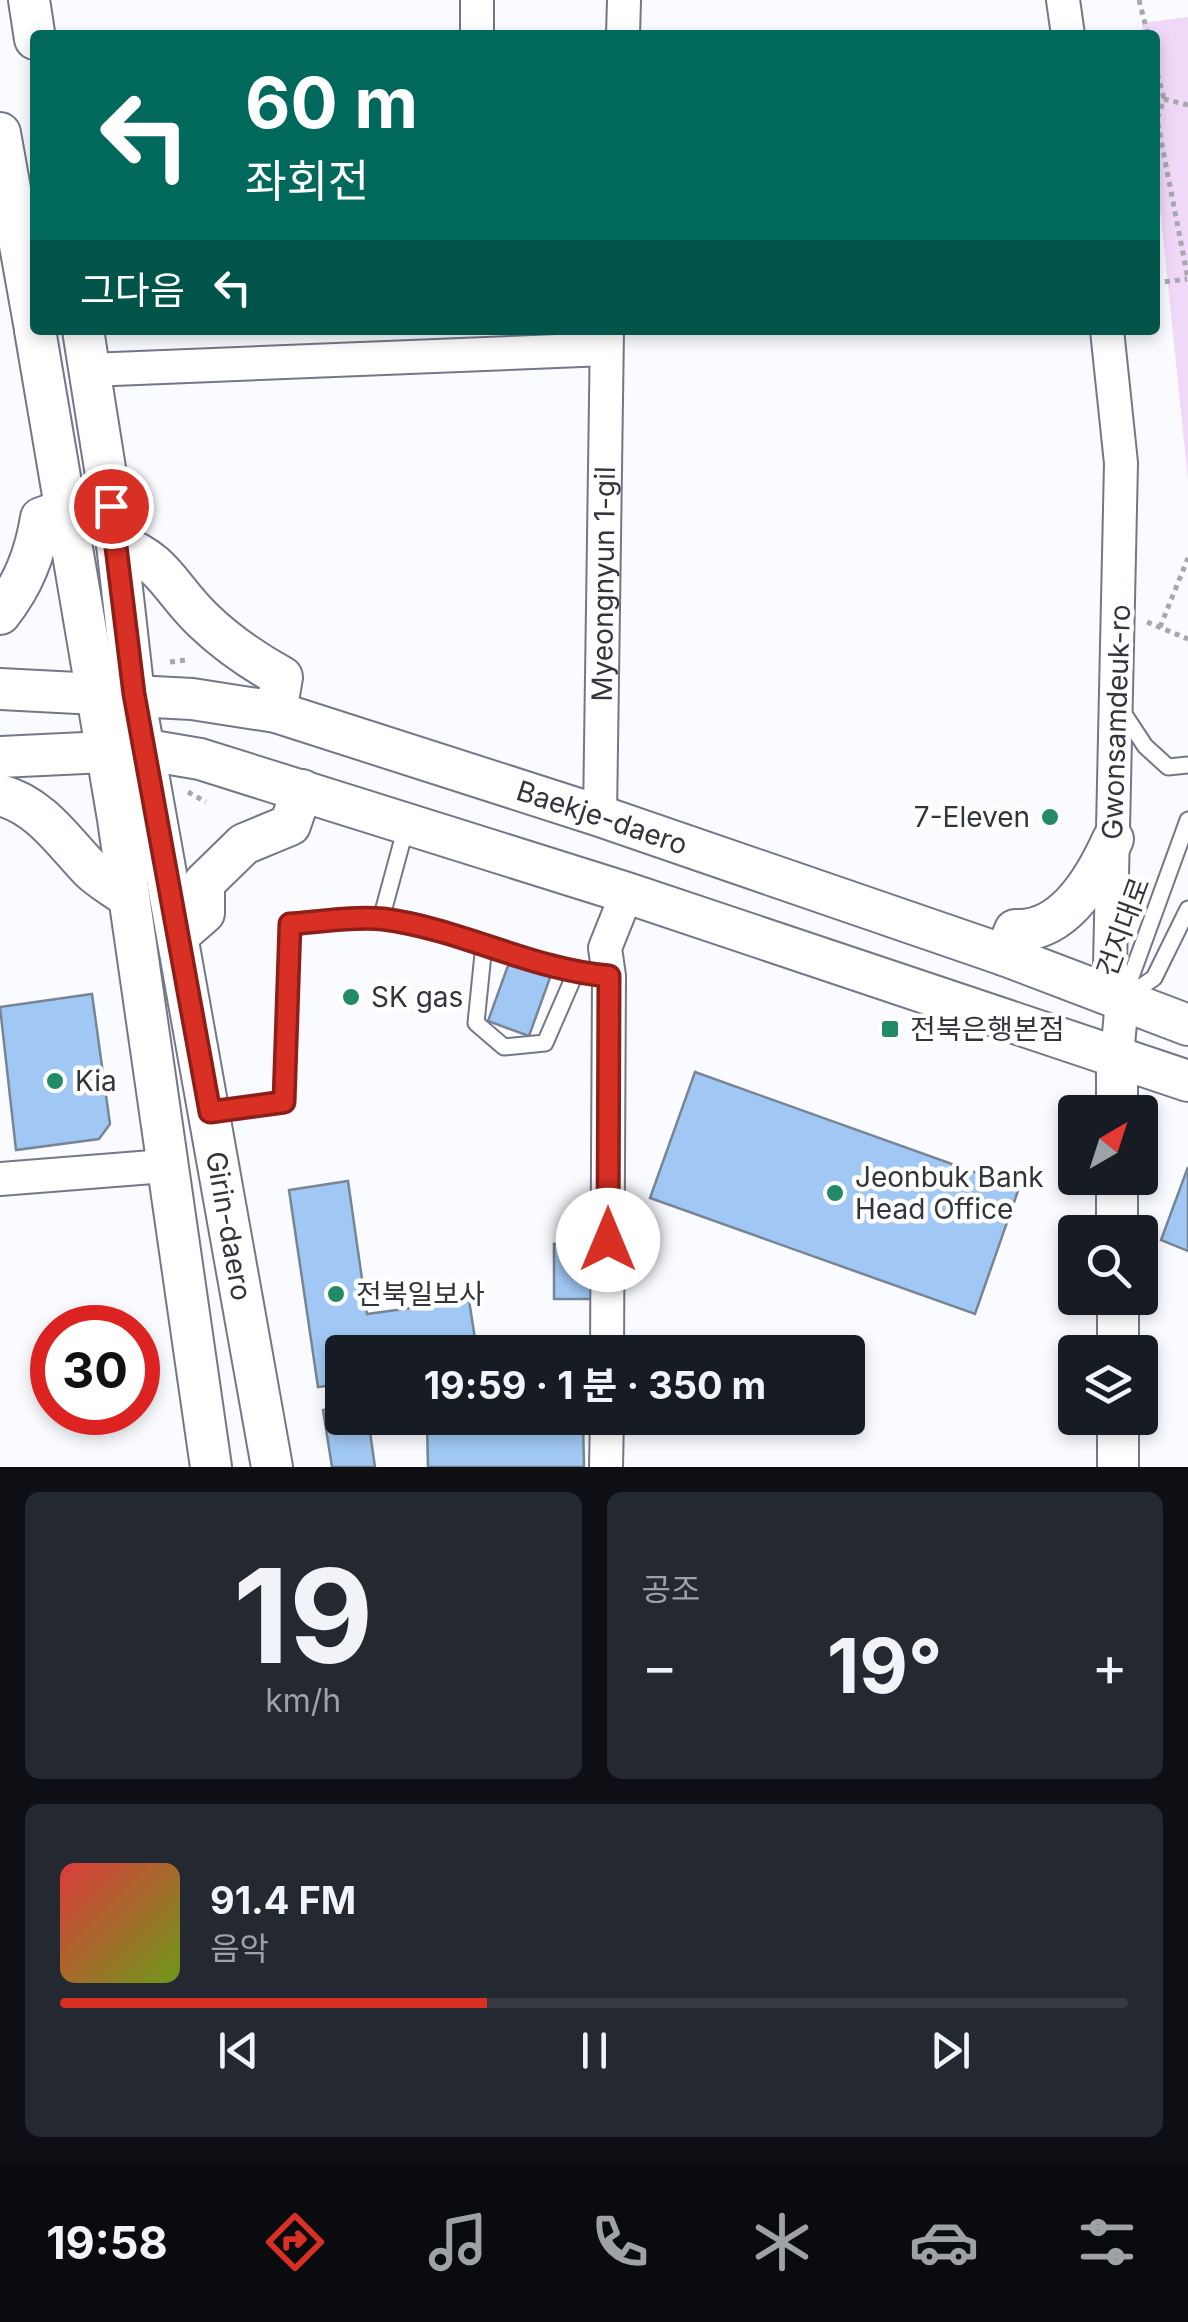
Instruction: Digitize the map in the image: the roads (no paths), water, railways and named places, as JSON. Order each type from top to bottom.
[{"type":"street","points":[[29,0],[34,30]]},
{"type":"street","points":[[477,0],[478,30]]},
{"type":"street","points":[[622,30],[624,0]]},
{"type":"street","points":[[1063,0],[1067,30]]},
{"type":"street","name":"Girin-daero","points":[[0,133],[30,301]]},
{"type":"street","name":"Girin-daero","points":[[36,335],[67,508],[116,693],[146,750],[272,1467]]},
{"type":"street","name":"Girin-daero","points":[[84,335],[117,544],[116,693],[107,752],[210,1467]]},
{"type":"street","name":"Gwonsamdeuk-ro","points":[[1108,335],[1122,463],[1110,966],[1122,1000],[1118,1095]]},
{"type":"street","name":"Myeongnyun 1-gil","points":[[89,370],[489,341],[607,340],[600,816]]},
{"type":"street","points":[[0,614],[20,589],[40,518],[67,508]]},
{"type":"street","points":[[117,544],[146,555],[202,620],[247,658],[282,676],[276,712]]},
{"type":"street","name":"Baekje-daero","points":[[0,689],[116,693],[276,712],[600,816],[1004,955],[1188,1025]]},
{"type":"street","points":[[0,756],[146,750],[200,758],[627,893],[1188,1082]]},
{"type":"street","points":[[180,934],[204,913],[204,883],[244,844],[290,825],[302,790]]},
{"type":"street","points":[[0,796],[16,799],[63,835],[91,870],[128,898]]},
{"type":"street","points":[[1004,955],[1015,930],[1033,931],[1070,908],[1100,866],[1113,839]]},
{"type":"street","points":[[607,1335],[609,976],[605,948],[627,893]]},
{"type":"street","points":[[0,1180],[165,1166]]},
{"type":"street","points":[[606,1435],[606,1467]]},
{"type":"street","points":[[1118,1435],[1118,1467]]},
{"type":"lane","points":[[1118,705],[1145,746],[1168,767],[1188,765]]},
{"type":"lane","name":"건지대로","points":[[1122,1000],[1188,820]]},
{"type":"lane","points":[[381,919],[406,824]]},
{"type":"lane","name":"건지대로","points":[[1122,1000],[1154,978],[1188,909]]},
{"type":"lane","points":[[210,1112],[284,1102],[290,924],[381,919],[484,944],[575,974],[609,976]]},
{"type":"lane","points":[[484,944],[476,1023],[504,1048],[546,1043],[575,974]]},
{"type":"place","name":"7-Eleven","points":[[1050,817]]},
{"type":"place","name":"SK gas","points":[[351,997]]},
{"type":"place","name":"전북은행본점","points":[[890,1029]]},
{"type":"place","name":"Kia","points":[[55,1081]]},
{"type":"place","name":"Jeonbuk Bank Head Office","points":[[835,1193]]},
{"type":"place","name":"전북일보사","points":[[336,1294]]}]
